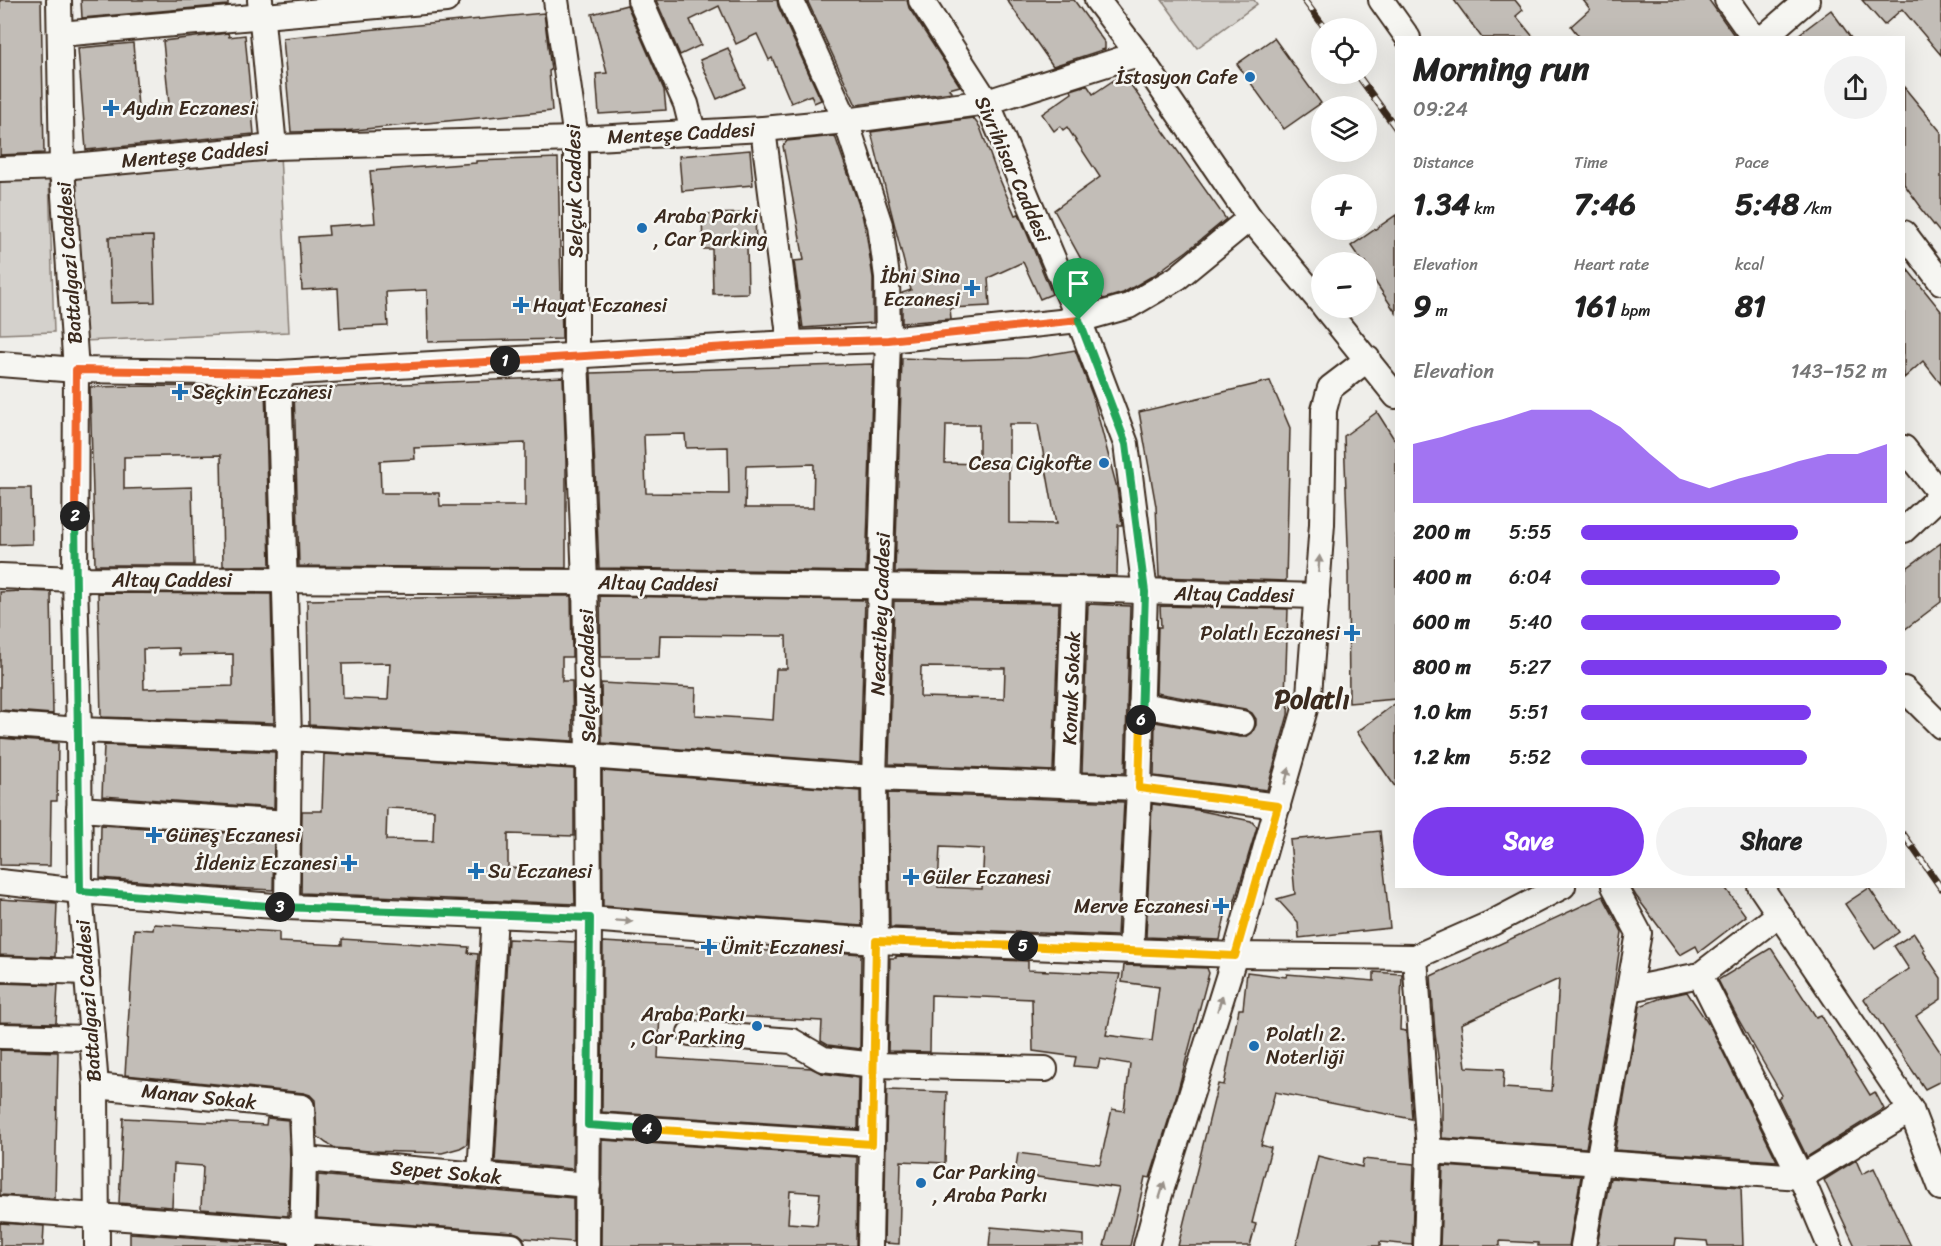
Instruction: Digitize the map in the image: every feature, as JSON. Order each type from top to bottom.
[{"type":"street","name":"Battalgazi Caddesi","points":[[59,0],[62,167],[76,370],[75,579],[80,891],[96,1086],[97,1246]]},
{"type":"street","points":[[60,34],[261,9],[446,0]]},
{"type":"street","name":"Selçuk Caddesi","points":[[556,0],[576,139],[576,357],[585,582],[590,918],[587,1246]]},
{"type":"street","points":[[640,0],[686,104],[693,132]]},
{"type":"street","name":"Necatibey Caddesi","points":[[791,0],[846,121],[880,225],[887,277],[888,340],[874,778],[876,941],[870,1246]]},
{"type":"street","name":"Sivrihisar Caddesi","points":[[921,0],[987,102],[1079,320],[1126,444],[1145,592],[1131,950]]},
{"type":"street","points":[[1097,0],[1138,54],[1250,218],[1311,291]]},
{"type":"street","points":[[1381,0],[1407,36]]},
{"type":"street","points":[[1727,0],[1753,36]]},
{"type":"street","points":[[1765,36],[1807,0]]},
{"type":"street","points":[[261,9],[274,147]]},
{"type":"street","name":"Menteşe Caddesi","points":[[0,169],[62,167],[274,147],[576,139],[763,129],[846,121],[987,102],[1138,54]]},
{"type":"street","points":[[763,129],[790,343]]},
{"type":"street","points":[[0,364],[76,370],[279,373],[790,343],[888,340],[1079,320],[1130,306],[1177,278],[1250,218]]},
{"type":"street","points":[[1905,234],[1941,282]]},
{"type":"street","points":[[1333,318],[1395,395]]},
{"type":"street","points":[[1146,1246],[1160,1194],[1235,956],[1309,695],[1322,525],[1324,410],[1330,388],[1368,359]]},
{"type":"street","points":[[279,373],[289,738],[287,907]]},
{"type":"street","points":[[1905,449],[1941,495],[1905,529]]},
{"type":"street","name":"Altay Caddesi","points":[[0,576],[75,579],[585,582],[1074,589],[1317,596]]},
{"type":"street","name":"Konuk Sokak","points":[[1067,786],[1074,589]]},
{"type":"street","points":[[1905,690],[1941,726]]},
{"type":"street","points":[[1141,705],[1242,723]]},
{"type":"street","points":[[0,724],[588,756],[874,778],[1139,788],[1278,806]]},
{"type":"street","points":[[79,809],[288,823]]},
{"type":"street","points":[[0,882],[80,891],[287,907],[590,918],[876,941],[1235,956],[1415,957],[1492,923],[1559,888]]},
{"type":"street","points":[[1583,1246],[1639,933],[1615,888]]},
{"type":"street","points":[[1761,888],[1911,1110],[1941,1188]]},
{"type":"street","points":[[480,1175],[495,915]]},
{"type":"street","points":[[1630,989],[1700,975],[1778,915]]},
{"type":"street","points":[[1415,957],[1429,1151],[1426,1246]]},
{"type":"street","points":[[0,969],[87,972]]},
{"type":"street","points":[[1700,975],[1801,1177],[1830,1246]]},
{"type":"street","points":[[690,1033],[792,1041],[823,1059],[874,1065],[1046,1069]]},
{"type":"street","points":[[0,1036],[92,1038]]},
{"type":"street","name":"Manav Sokak","points":[[96,1086],[302,1107],[304,1159]]},
{"type":"street","points":[[1429,1151],[1801,1177],[1911,1110]]},
{"type":"street","points":[[588,1125],[872,1144]]},
{"type":"street","points":[[302,1238],[304,1159]]},
{"type":"street","name":"Sepet Sokak","points":[[304,1159],[588,1185]]},
{"type":"street","points":[[0,1209],[97,1216],[302,1238],[512,1246]]},
{"type":"shaded area","points":[[1162,0],[1254,0],[1257,4],[1197,48]]},
{"type":"shaded area","points":[[280,154],[289,332],[83,341],[74,169]]},
{"type":"shaded area","points":[[49,178],[54,332],[0,334],[0,180]]},
{"type":"building","points":[[0,0],[41,0],[44,153],[0,155]]},
{"type":"building","points":[[81,0],[228,0],[228,5],[82,18]]},
{"type":"building","points":[[656,0],[777,0],[821,100],[814,103],[811,95],[791,103],[772,58],[769,60],[757,34],[736,44],[719,6],[690,20],[701,45],[680,55]]},
{"type":"building","points":[[807,0],[907,0],[909,8],[960,86],[949,89],[952,92],[856,105]]},
{"type":"building","points":[[1007,0],[1074,0],[1105,43],[1105,49],[1053,66]]},
{"type":"building","points":[[1454,0],[1515,0],[1523,10],[1516,16],[1532,36],[1481,36]]},
{"type":"building","points":[[1583,0],[1709,0],[1735,36],[1578,36],[1571,26],[1590,9]]},
{"type":"building","points":[[1862,0],[1941,0],[1941,55],[1902,9],[1884,25]]},
{"type":"building","points":[[627,5],[664,90],[666,110],[599,114],[596,74],[607,73],[592,14]]},
{"type":"building","points":[[1831,10],[1850,36],[1797,36]]},
{"type":"building","points":[[544,13],[551,70],[549,71],[552,111],[344,131],[291,132],[283,38]]},
{"type":"building","points":[[228,33],[229,37],[245,35],[254,134],[86,150],[78,48],[133,43],[138,107],[169,104],[163,41]]},
{"type":"building","points":[[1274,38],[1316,96],[1311,96],[1311,110],[1284,129],[1237,64]]},
{"type":"building","points":[[728,48],[745,87],[717,99],[700,60]]},
{"type":"building","points":[[1123,74],[1226,219],[1154,275],[1123,293],[1103,299],[1054,210],[1100,177],[1067,127],[1063,130],[1060,126],[1054,131],[1042,114],[1072,93],[1071,90],[1087,85],[1093,94]]},
{"type":"building","points":[[1905,88],[1941,132],[1941,234],[1905,185]]},
{"type":"building","points":[[973,118],[980,127],[1015,215],[1019,214],[1052,294],[1040,299],[1023,262],[988,278],[990,306],[950,308],[951,319],[902,323],[902,293],[911,290],[871,132]]},
{"type":"building","points":[[835,136],[862,214],[867,238],[873,278],[873,323],[803,328],[794,261],[804,260],[783,146],[787,141]]},
{"type":"building","points":[[750,150],[753,185],[682,191],[679,156]]},
{"type":"building","points":[[558,158],[562,339],[428,342],[427,290],[386,292],[388,326],[340,328],[338,288],[302,290],[299,237],[329,235],[328,226],[375,223],[370,171],[476,163],[476,161]]},
{"type":"building","points":[[755,213],[756,245],[747,246],[748,293],[713,294],[712,249],[703,249],[702,214]]},
{"type":"building","points":[[1395,216],[1395,312],[1377,284],[1377,252],[1355,252],[1351,246],[1360,240],[1377,240],[1377,228]]},
{"type":"building","points":[[153,236],[155,302],[111,303],[109,237]]},
{"type":"building","points":[[1905,266],[1941,311],[1941,384],[1923,361],[1905,377]]},
{"type":"building","points":[[1075,350],[1093,397],[1117,488],[1122,525],[1118,525],[1117,576],[895,572],[902,358],[949,360],[1028,358]],"holes":[[[1009,424],[1038,424],[1056,524],[1009,523]],[[946,425],[979,425],[979,464],[945,463]]]},
{"type":"building","points":[[873,364],[866,572],[599,568],[591,373]],"holes":[[[685,434],[686,448],[728,447],[729,494],[646,493],[644,435]],[[814,464],[813,508],[745,508],[746,466]]]},
{"type":"building","points":[[563,377],[566,568],[299,566],[294,389]],"holes":[[[525,443],[525,506],[440,506],[439,493],[381,493],[380,461],[415,459],[414,448]]]},
{"type":"building","points":[[1270,381],[1290,428],[1286,581],[1159,577],[1156,506],[1139,412]]},
{"type":"building","points":[[90,387],[265,387],[270,566],[223,566],[221,455],[124,457],[124,489],[192,487],[194,565],[95,565]]},
{"type":"building","points":[[1377,412],[1395,440],[1395,699],[1349,703],[1349,571],[1344,436]]},
{"type":"building","points":[[0,488],[31,488],[32,544],[0,545]]},
{"type":"building","points":[[1941,543],[1941,602],[1905,629],[1905,569]]},
{"type":"building","points":[[0,592],[51,592],[53,714],[0,710]]},
{"type":"building","points":[[98,593],[271,594],[274,723],[101,717]],"holes":[[[179,648],[179,655],[233,654],[233,686],[144,689],[143,649]]]},
{"type":"building","points":[[571,596],[572,657],[562,657],[562,681],[572,681],[573,741],[309,725],[307,600]],"holes":[[[390,663],[388,700],[343,698],[342,664]]]},
{"type":"building","points":[[600,596],[865,600],[860,763],[602,743],[601,683],[696,688],[695,715],[773,720],[776,669],[787,669],[786,636],[660,635],[659,657],[601,657]]},
{"type":"building","points":[[894,601],[1059,603],[1053,771],[889,764]],"holes":[[[921,667],[1005,668],[1004,699],[920,697]]]},
{"type":"building","points":[[1088,604],[1130,606],[1125,773],[1082,772]]},
{"type":"building","points":[[1160,606],[1288,609],[1285,697],[1289,697],[1288,715],[1267,790],[1154,776],[1155,722],[1240,737],[1246,737],[1252,733],[1256,725],[1256,719],[1252,713],[1245,709],[1156,693],[1158,627],[1161,627]]},
{"type":"building","points":[[1395,704],[1395,787],[1357,732]]},
{"type":"building","points":[[0,738],[58,743],[57,801],[51,801],[50,866],[0,865]]},
{"type":"building","points":[[104,745],[275,752],[274,808],[102,796]]},
{"type":"building","points":[[324,754],[574,769],[574,836],[508,834],[508,868],[574,870],[575,904],[301,893],[302,811],[322,811]],"holes":[[[387,808],[434,810],[433,841],[386,840]]]},
{"type":"building","points":[[602,771],[860,791],[862,926],[603,906]]},
{"type":"building","points":[[888,793],[1124,802],[1117,936],[890,927]],"holes":[[[940,847],[984,849],[982,889],[938,887]]]},
{"type":"building","points":[[1152,804],[1251,821],[1257,827],[1233,907],[1227,906],[1220,940],[1146,937]]},
{"type":"building","points":[[101,825],[274,836],[273,890],[100,878]]},
{"type":"building","points":[[1380,831],[1390,928],[1299,938],[1298,922],[1277,899],[1295,894],[1290,840]]},
{"type":"building","points":[[1631,888],[1725,888],[1746,916],[1699,952],[1696,946],[1680,955]]},
{"type":"building","points":[[1869,888],[1899,932],[1875,949],[1845,904]]},
{"type":"building","points":[[1603,896],[1622,932],[1586,1148],[1442,1138],[1442,1086],[1431,976]],"holes":[[[1559,979],[1552,1091],[1503,1088],[1504,1069],[1466,1067],[1461,1024]]]},
{"type":"building","points":[[0,899],[57,903],[55,957],[0,955]]},
{"type":"building","points":[[154,924],[279,932],[279,942],[342,945],[342,939],[469,947],[468,953],[478,954],[467,1144],[442,1153],[335,1148],[317,1136],[315,1100],[310,1095],[125,1075],[134,929],[153,930]]},
{"type":"building","points":[[1914,933],[1941,978],[1941,999],[1916,1016],[1941,1053],[1941,1081],[1925,1089],[1864,999],[1909,969],[1894,946]]},
{"type":"building","points":[[508,939],[575,942],[573,1169],[495,1162]]},
{"type":"building","points":[[603,942],[769,951],[769,947],[861,954],[860,1049],[828,1045],[821,1041],[822,1021],[660,1012],[658,1058],[811,1068],[821,1073],[859,1078],[858,1129],[602,1112]]},
{"type":"building","points":[[1771,948],[1816,1017],[1821,1015],[1870,1095],[1875,1092],[1884,1109],[1807,1157],[1778,1098],[1782,1095],[1718,980]]},
{"type":"building","points":[[896,956],[1028,961],[1028,970],[1120,974],[1106,1035],[1152,1041],[1159,987],[1122,982],[1124,965],[1207,968],[1209,973],[1178,1090],[1150,1178],[1145,1177],[1130,1246],[1104,1246],[1119,1188],[1015,1174],[1018,1153],[1100,1164],[1112,1109],[1124,1111],[1130,1064],[1100,1059],[1098,1068],[1074,1066],[1076,1057],[1033,1051],[1032,999],[931,995],[930,1052],[888,1051],[890,958],[896,958]]},
{"type":"building","points":[[1247,972],[1286,977],[1287,974],[1374,981],[1374,972],[1402,974],[1400,1030],[1406,1031],[1412,1119],[1275,1092],[1261,1145],[1271,1148],[1252,1223],[1256,1224],[1250,1246],[1178,1246],[1218,1084],[1224,1085],[1239,1009],[1243,1009]]},
{"type":"building","points":[[0,983],[58,985],[56,1023],[0,1022]]},
{"type":"building","points":[[1687,992],[1711,1028],[1777,1161],[1615,1150],[1640,1006]]},
{"type":"building","points":[[0,1050],[58,1052],[55,1198],[0,1195]]},
{"type":"building","points":[[887,1090],[947,1092],[945,1163],[901,1161],[899,1244],[884,1243]]},
{"type":"building","points":[[123,1118],[266,1125],[267,1118],[288,1120],[290,1159],[288,1216],[201,1209],[203,1166],[174,1164],[172,1207],[119,1203]]},
{"type":"building","points":[[602,1140],[857,1157],[856,1246],[601,1246]],"holes":[[[790,1191],[820,1193],[817,1225],[788,1223]]]},
{"type":"building","points":[[1318,1156],[1362,1167],[1363,1159],[1414,1164],[1412,1245],[1380,1242],[1380,1246],[1296,1246]]},
{"type":"building","points":[[1856,1160],[1862,1174],[1874,1168],[1911,1246],[1855,1246],[1824,1180]]},
{"type":"building","points":[[1443,1166],[1581,1176],[1569,1246],[1538,1246],[1538,1243],[1500,1241],[1500,1246],[1440,1246]]},
{"type":"building","points":[[318,1175],[573,1198],[573,1242],[524,1238],[513,1232],[317,1218]]},
{"type":"building","points":[[1610,1178],[1741,1187],[1743,1246],[1708,1246],[1707,1241],[1676,1239],[1675,1246],[1597,1246]]},
{"type":"building","points":[[0,1223],[44,1226],[43,1246],[0,1246]]},
{"type":"building","points":[[991,1227],[1084,1235],[1084,1246],[989,1246]]},
{"type":"building","points":[[130,1233],[288,1244],[288,1246],[130,1246]]},
{"type":"railway","points":[[1304,0],[1318,18]]},
{"type":"railway","points":[[1364,84],[1395,127]]},
{"type":"railway","points":[[1905,836],[1941,888]]},
{"type":"place","name":"İstasyon Cafe","points":[[1250,77]]},
{"type":"place","name":"Aydın Eczanesi","points":[[111,108]]},
{"type":"place","name":"Araba Parki , Car Parking","points":[[642,228]]},
{"type":"place","name":"İbni Sina Eczanesi","points":[[972,288]]},
{"type":"place","name":"Hayat Eczanesi","points":[[521,305]]},
{"type":"place","name":"Seçkin Eczanesi","points":[[180,392]]},
{"type":"place","name":"Cesa Cigkofte","points":[[1104,463]]},
{"type":"place","name":"Polatlı Eczanesi","points":[[1352,633]]},
{"type":"place","name":"Güneş Eczanesi","points":[[154,835]]},
{"type":"place","name":"İldeniz Eczanesi","points":[[349,863]]},
{"type":"place","name":"Su Eczanesi","points":[[476,871]]},
{"type":"place","name":"Güler Eczanesi","points":[[911,877]]},
{"type":"place","name":"Merve Eczanesi","points":[[1221,906]]},
{"type":"place","name":"Ümit Eczanesi","points":[[709,947]]},
{"type":"place","name":"Araba Parkı , Car Parking","points":[[757,1026]]},
{"type":"place","name":"Polatlı 2. Noterliği","points":[[1254,1046]]},
{"type":"place","name":"Car Parking , Araba Parkı","points":[[921,1183]]},
{"type":"district","name":"Polatlı","points":[[1312,699]]},
{"type":"route","points":[[1079,320],[1126,444],[1145,592],[1139,788],[1278,806],[1235,956],[876,941],[872,1144],[588,1125],[590,918],[287,907],[80,891],[75,579],[76,370],[279,373],[790,343],[888,340],[1079,320]]}]
